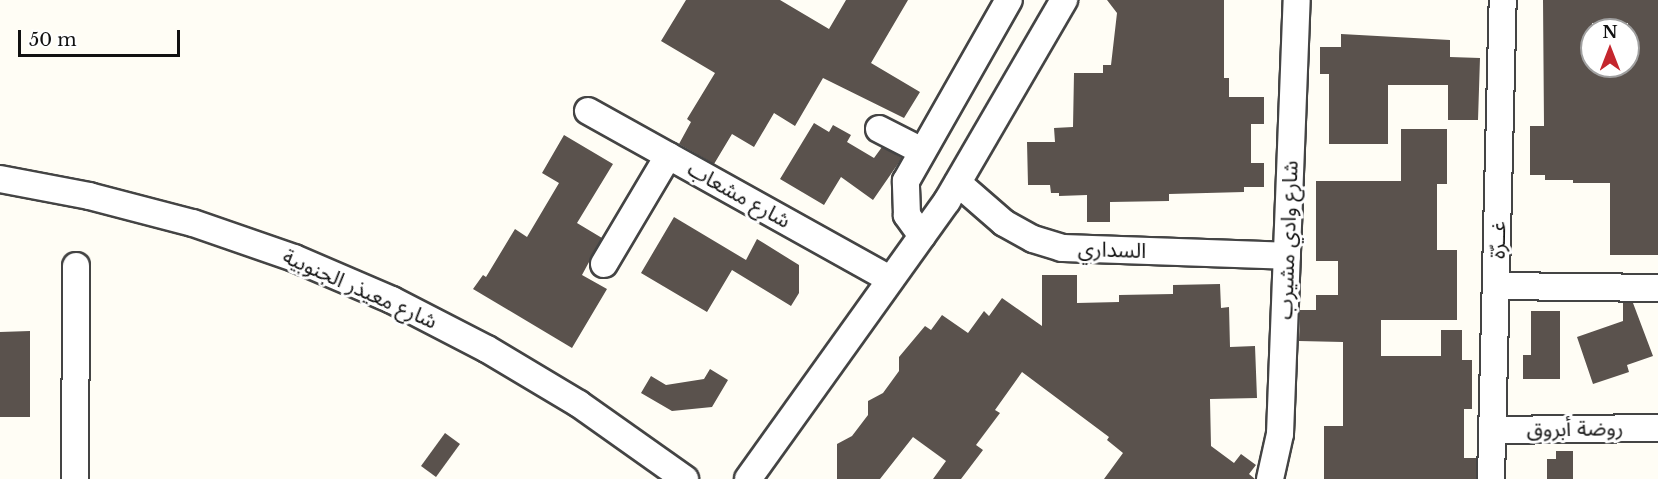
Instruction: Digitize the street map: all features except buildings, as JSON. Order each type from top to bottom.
[{"type":"street","points":[[921,236],[910,225],[904,194],[906,180],[1009,0]]},
{"type":"street","points":[[748,479],[958,183],[1064,0]]},
{"type":"street","name":"شارع وادي مشيرب","points":[[1270,479],[1280,434],[1297,0]]},
{"type":"street","name":"غــرّة","points":[[1491,479],[1503,0]]},
{"type":"street","name":"شارع مشعاب","points":[[588,111],[890,279]]},
{"type":"street","points":[[879,129],[921,151]]},
{"type":"street","points":[[604,264],[668,156]]},
{"type":"street","name":"شارع معيذر الجنوبية","points":[[0,179],[89,196],[193,223],[294,258],[381,295],[488,349],[579,404],[685,479]]},
{"type":"street","name":"السداري","points":[[958,183],[1004,223],[1033,239],[1062,248],[1287,256]]},
{"type":"street","points":[[75,479],[76,266]]},
{"type":"street","points":[[1497,286],[1658,288]]},
{"type":"street","name":"روضة أبروق","points":[[1492,430],[1658,428]]}]
